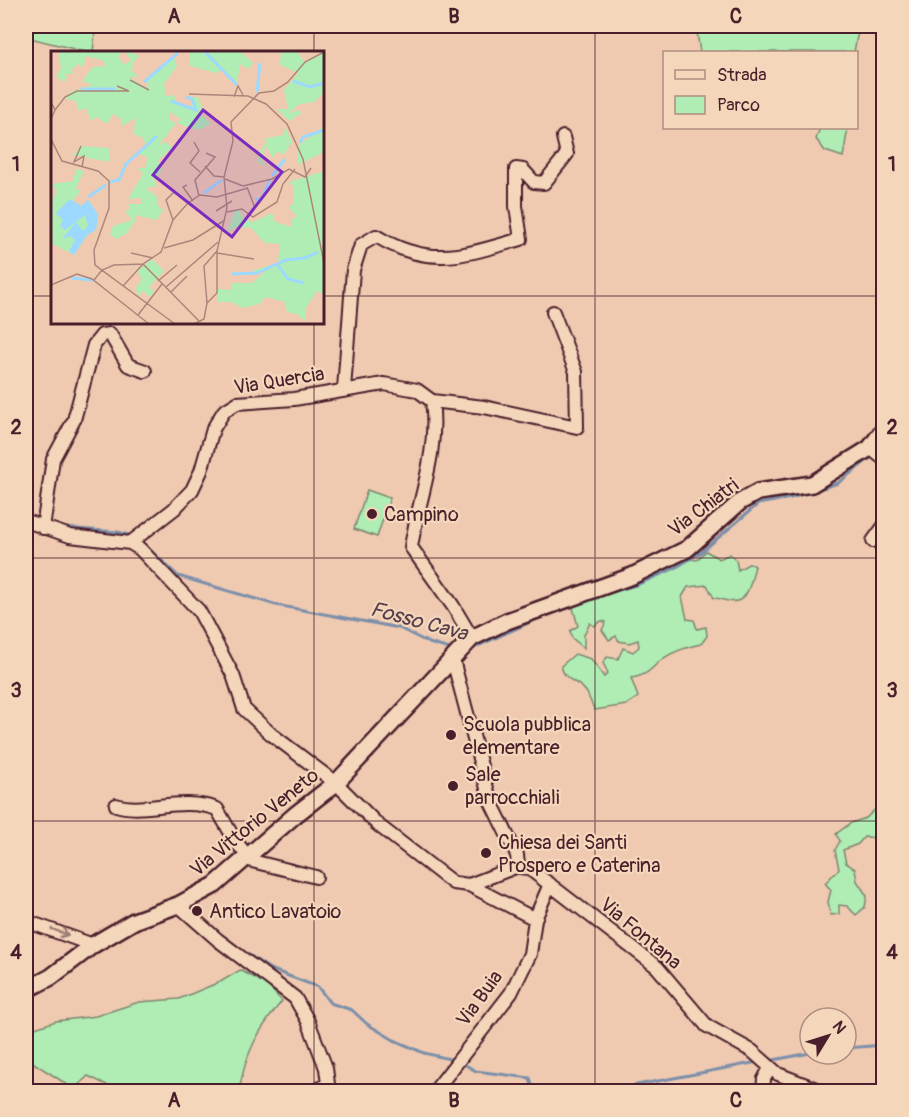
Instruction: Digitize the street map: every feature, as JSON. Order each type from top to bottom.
[{"type":"street","points":[[344,389],[353,270],[361,245],[376,236],[398,248],[428,257],[473,252],[521,239],[516,206],[516,170],[524,170],[534,182],[544,183],[567,154],[563,137]]},
{"type":"street","name":"Via Quercia","points":[[135,540],[192,490],[201,471],[213,429],[224,411],[230,406],[294,399],[384,384],[417,390],[432,401],[484,407],[577,427],[576,372],[553,312]]},
{"type":"street","points":[[43,524],[52,459],[74,420],[94,345],[102,335],[110,334],[128,365],[145,371]]},
{"type":"street","points":[[432,401],[435,420],[430,470],[411,547],[453,606],[490,800],[517,855],[518,866],[469,885]]},
{"type":"street","name":"Via Chiatri","points":[[461,650],[507,621],[632,576],[687,549],[740,502],[758,492],[812,484],[871,449],[884,429]]},
{"type":"street","points":[[871,449],[884,459]]},
{"type":"street","points":[[26,521],[43,524],[70,536],[135,540],[140,549],[199,611],[233,675],[244,709],[271,734],[336,783],[378,825],[444,877],[453,883],[469,885],[535,919]]},
{"type":"street","points":[[873,541],[884,526]]},
{"type":"street","name":"Via Vittorio Veneto","points":[[26,990],[51,977],[93,945],[134,921],[178,905],[215,885],[294,815],[336,783],[461,650]]},
{"type":"street","points":[[116,805],[126,808],[180,802],[217,808],[248,858],[272,867],[316,877]]},
{"type":"street","name":"Via Fontana","points":[[518,866],[531,870],[657,967],[707,1026],[766,1063],[778,1074],[824,1092]]},
{"type":"street","name":"Via Buia","points":[[434,1092],[511,993],[530,954],[535,919],[550,884]]},
{"type":"street","points":[[178,905],[218,940],[295,998],[308,1021],[326,1068],[328,1084],[314,1092]]},
{"type":"street","points":[[26,921],[93,945]]},
{"type":"street","points":[[763,1092],[766,1063]]},
{"type":"green space","points":[[26,26],[108,26],[95,32],[93,51],[82,51],[26,37]]},
{"type":"green space","points":[[696,26],[859,26],[854,51],[700,51]]},
{"type":"green space","points":[[820,129],[848,129],[843,157],[825,151],[816,139]]},
{"type":"green space","name":"Campino","points":[[367,490],[390,498],[377,537],[354,529]]},
{"type":"green space","points":[[706,551],[719,559],[730,554],[736,560],[738,570],[750,563],[755,566],[745,596],[735,602],[728,601],[714,598],[707,585],[688,587],[682,597],[687,619],[694,620],[697,629],[706,627],[707,636],[701,644],[674,652],[644,674],[631,678],[638,697],[626,705],[595,710],[584,689],[566,676],[561,666],[575,654],[591,659],[604,677],[608,673],[603,663],[607,657],[618,659],[623,648],[633,652],[639,647],[638,640],[629,643],[619,641],[616,636],[609,640],[602,630],[606,622],[601,621],[594,626],[590,623],[584,635],[584,648],[572,638],[570,631],[578,626],[572,604],[643,578],[684,558],[697,560]]},
{"type":"green space","points":[[883,802],[883,838],[864,837],[858,844],[843,850],[846,863],[855,869],[857,881],[867,896],[865,907],[856,915],[847,906],[839,905],[839,914],[831,915],[828,902],[831,890],[825,883],[839,869],[835,850],[840,841],[836,834],[851,823],[866,818]]},
{"type":"green space","points":[[240,970],[266,984],[282,1001],[254,1043],[245,1065],[239,1091],[110,1091],[107,1085],[88,1076],[74,1089],[26,1058],[26,1031],[56,1021],[96,1016],[139,1002],[179,999],[222,981]]},
{"type":"waterway","name":"Fosso Cava","points":[[597,596],[636,585],[675,568],[700,553],[758,504],[791,498],[838,483],[874,455]]},
{"type":"waterway","name":"Fosso Cava","points":[[64,528],[118,532],[132,536]]},
{"type":"waterway","name":"Fosso Cava","points":[[140,540],[178,576],[276,605],[399,628],[429,643],[453,650]]},
{"type":"waterway","name":"Fosso Cava","points":[[465,652],[548,614]]},
{"type":"waterway","points":[[238,948],[270,969],[318,987],[330,1003],[352,1010],[367,1024],[394,1040],[424,1053],[454,1060]]},
{"type":"waterway","points":[[858,1047],[884,1045]]},
{"type":"waterway","points":[[768,1061],[798,1055]]},
{"type":"waterway","points":[[460,1062],[476,1071],[530,1078],[534,1092]]},
{"type":"waterway","points":[[617,1092],[637,1085],[758,1062]]},
{"type":"place","name":"Campino","points":[[372,514]]},
{"type":"place","name":"Scuola pubblica elementare","points":[[451,735]]},
{"type":"place","name":"Sale parrocchiali","points":[[453,786]]},
{"type":"place","name":"Chiesa dei Santi Prospero e Caterina","points":[[486,853]]},
{"type":"place","name":"Antico Lavatoio","points":[[197,911]]}]
